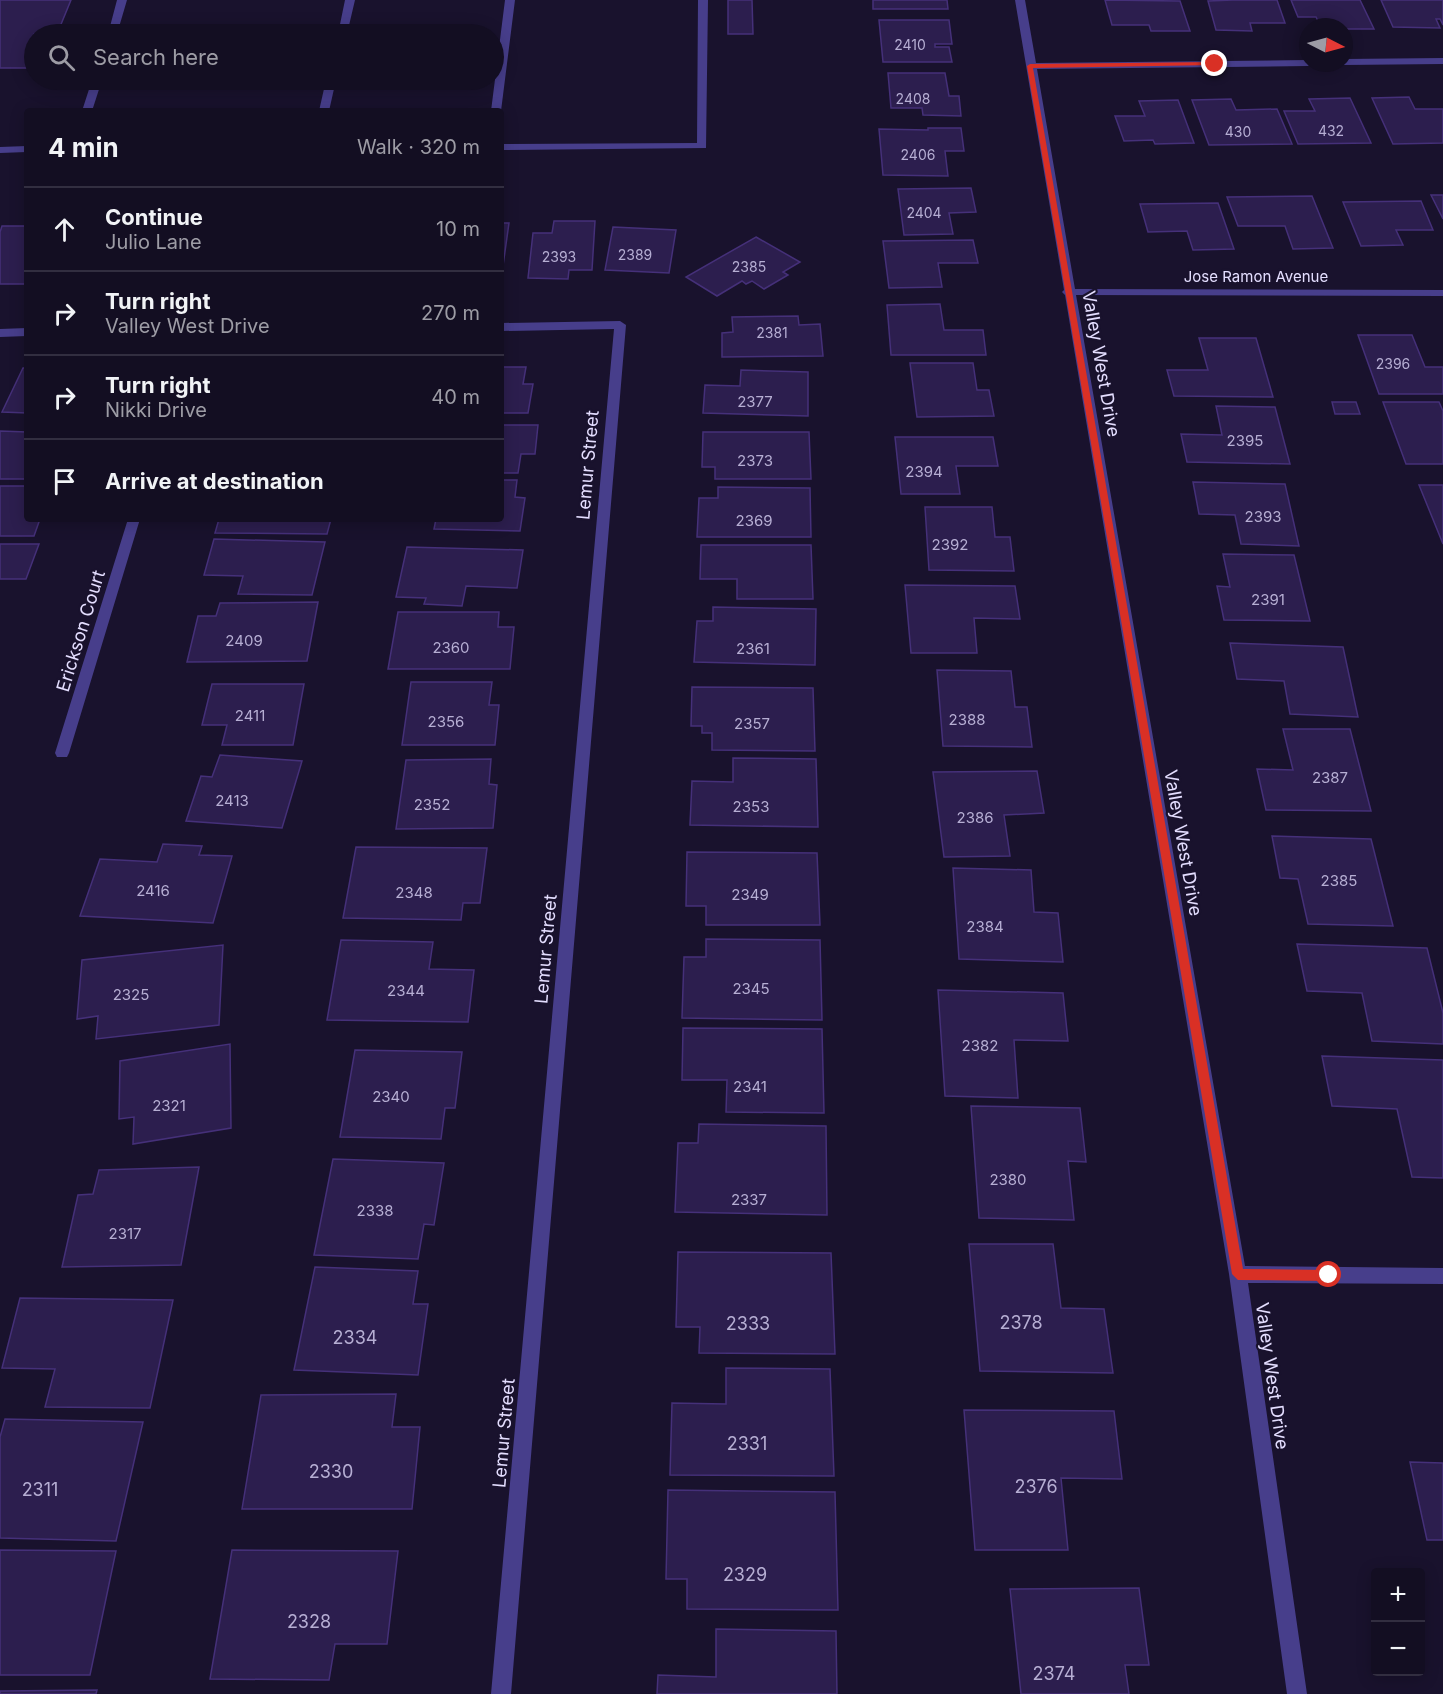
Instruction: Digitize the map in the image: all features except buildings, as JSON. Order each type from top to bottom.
[{"type":"street","points":[[115,24],[123,0]]},
{"type":"street","points":[[344,24],[350,0]]},
{"type":"street","points":[[504,48],[510,0]]},
{"type":"street","points":[[504,147],[702,146],[703,0]]},
{"type":"street","name":"Valley West Drive","points":[[1020,0],[1068,292],[1238,1274],[1297,1694]]},
{"type":"street","points":[[1353,62],[1443,61]]},
{"type":"street","points":[[1030,66],[1299,63]]},
{"type":"street","points":[[88,108],[94,90]]},
{"type":"street","points":[[325,108],[329,90]]},
{"type":"street","points":[[496,108],[499,90]]},
{"type":"street","points":[[0,150],[24,149]]},
{"type":"street","name":"Jose Ramon Avenue","points":[[1068,292],[1443,292]]},
{"type":"street","name":"Lemur Street","points":[[501,1694],[620,325],[504,327]]},
{"type":"street","points":[[0,333],[24,332]]},
{"type":"street","name":"Erickson Court","points":[[62,753],[133,522]]},
{"type":"street","points":[[1238,1274],[1443,1276]]},
{"type":"route","points":[[1215,64],[1030,66],[1238,1274],[1329,1275]]}]
